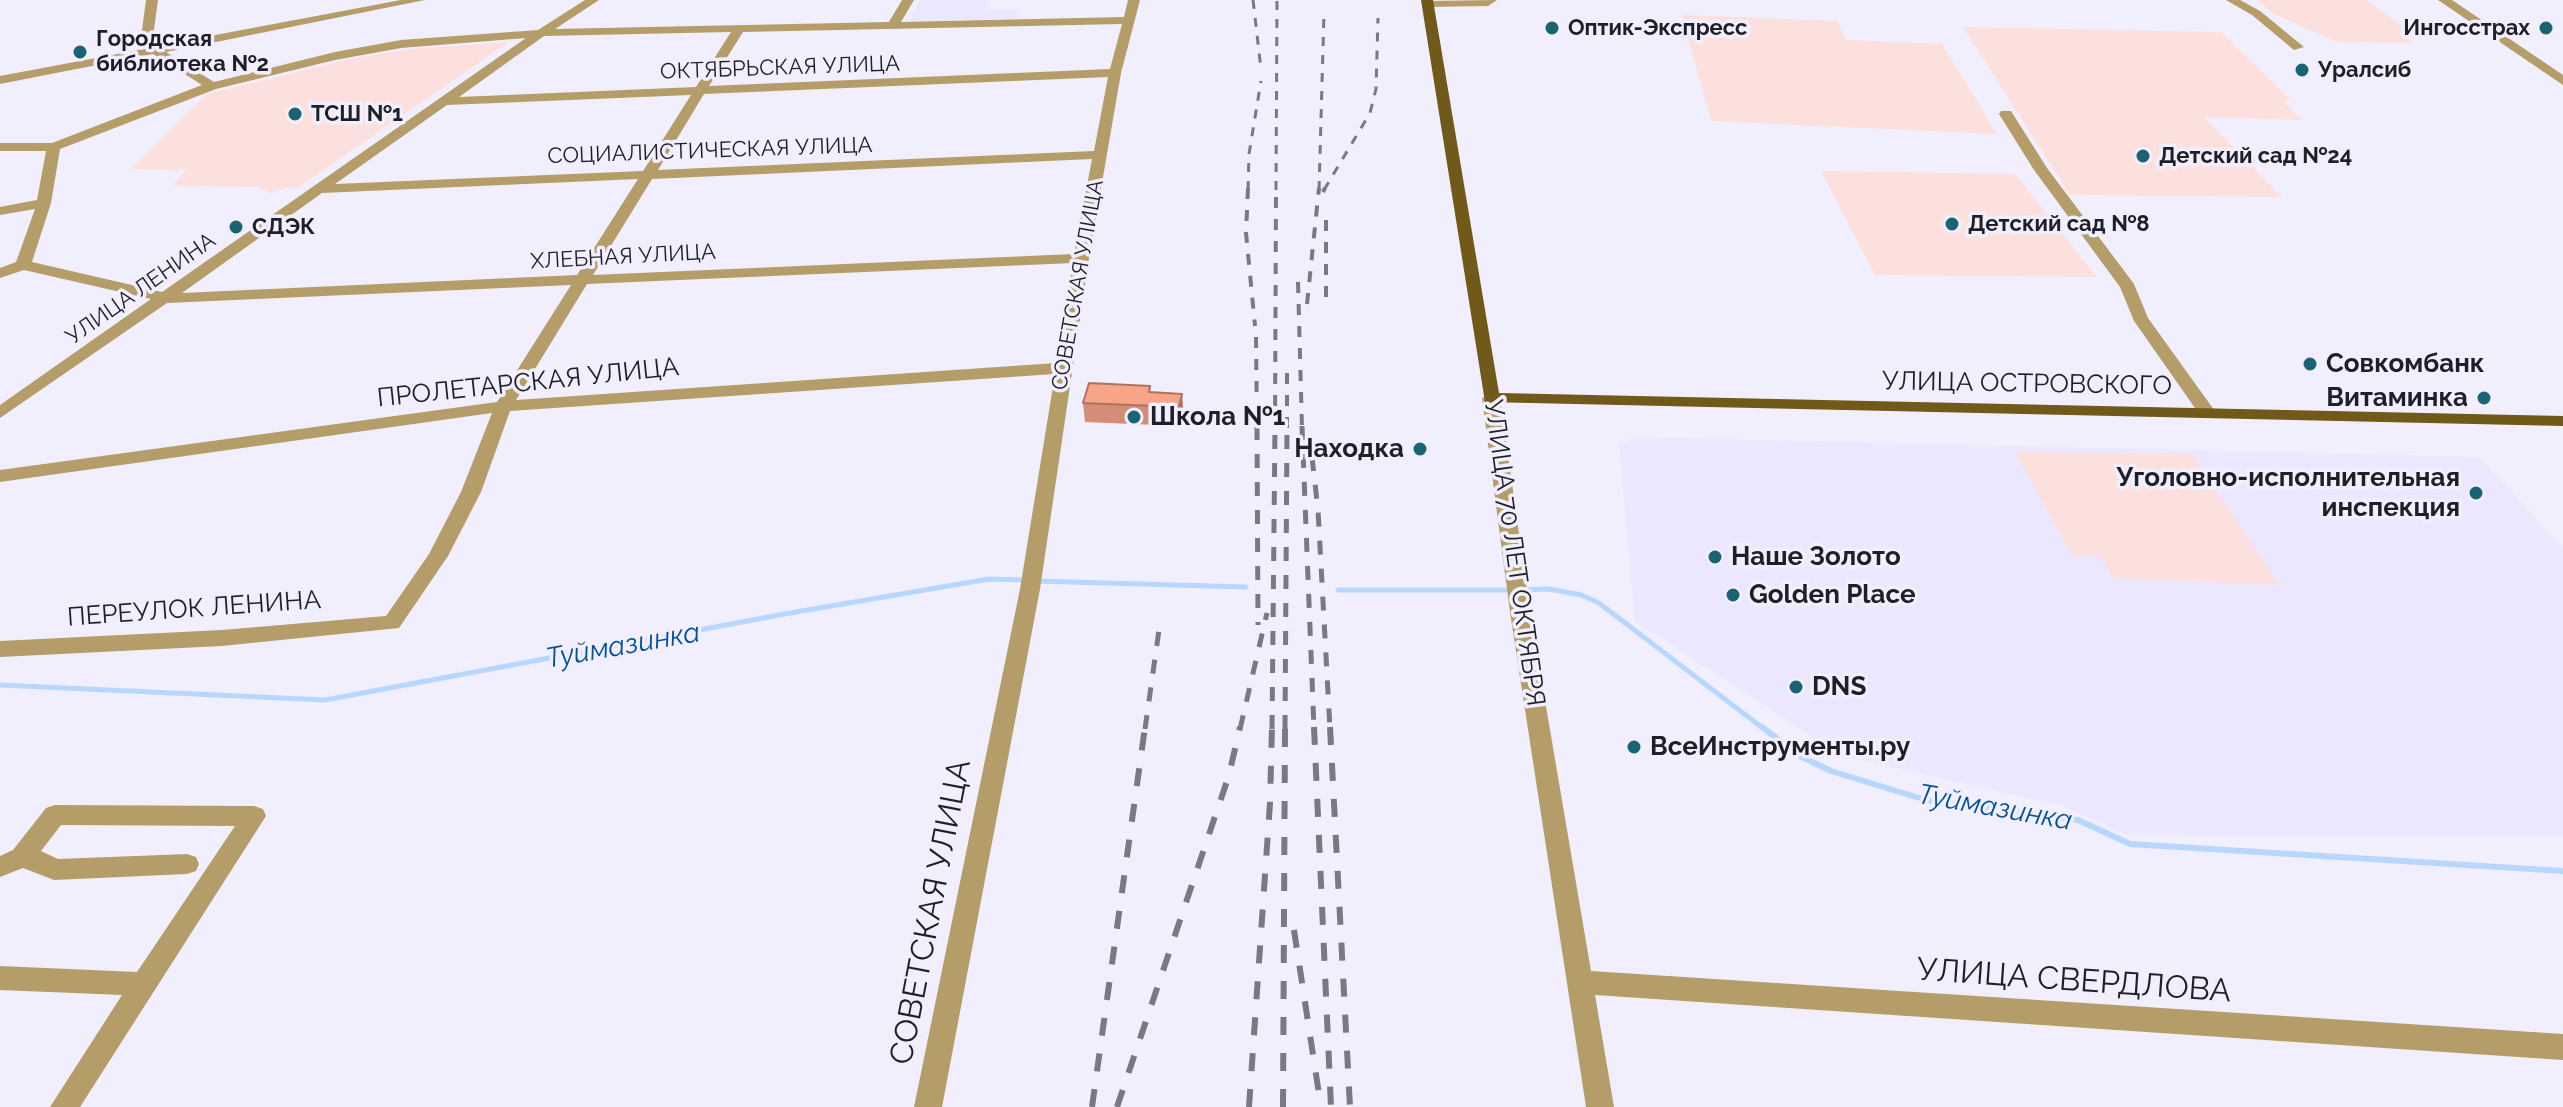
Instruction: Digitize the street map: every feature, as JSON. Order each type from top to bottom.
[{"type":"main road","name":"УЛИЦА 70 ЛЕТ ОКТЯБРЯ","points":[[1427,2],[1491,398]]},
{"type":"main road","name":"УЛИЦА ОСТРОВСКОГО","points":[[1491,398],[2563,421]]},
{"type":"street","points":[[152,0],[146,45],[212,86]]},
{"type":"street","points":[[0,80],[419,0]]},
{"type":"street","name":"УЛИЦА ЛЕНИНА","points":[[0,413],[541,33],[593,0]]},
{"type":"street","points":[[894,23],[908,0]]},
{"type":"street","name":"СОВЕТСКАЯ УЛИЦА","points":[[928,1107],[1031,580],[1081,258],[1115,73],[1134,0]]},
{"type":"street","points":[[1427,2],[1488,3],[1491,0]]},
{"type":"street","points":[[2232,0],[2256,13],[2298,47]]},
{"type":"street","points":[[2444,0],[2563,81]]},
{"type":"street","points":[[0,147],[54,147],[212,86],[335,56],[401,44],[541,33],[1127,20]]},
{"type":"street","points":[[503,406],[740,27]]},
{"type":"street","points":[[2541,67],[2563,68]]},
{"type":"street","name":"ОКТЯБРЬСКАЯ УЛИЦА","points":[[447,101],[1115,73]]},
{"type":"street","points":[[2006,114],[2041,170],[2128,287],[2140,318],[2208,414]]},
{"type":"street","points":[[0,273],[23,265],[44,203],[54,147]]},
{"type":"street","name":"СОЦИАЛИСТИЧЕСКАЯ УЛИЦА","points":[[322,189],[1100,155]]},
{"type":"street","points":[[0,211],[44,203]]},
{"type":"street","name":"ХЛЕБНАЯ УЛИЦА","points":[[23,265],[167,298],[1081,258]]},
{"type":"street","name":"ПРОЛЕТАРСКАЯ УЛИЦА","points":[[0,476],[503,406],[1064,368]]},
{"type":"street","name":"УЛИЦА 70 ЛЕТ ОКТЯБРЯ","points":[[1491,398],[1520,612],[1600,1107]]},
{"type":"street","name":"ПЕРЕУЛОК ЛЕНИНА","points":[[0,649],[222,638],[392,623],[438,556],[471,492],[503,406]]},
{"type":"street","points":[[11,862],[55,815],[254,816],[141,984],[64,1107]]},
{"type":"street","points":[[11,862],[43,862],[54,870],[187,864]]},
{"type":"street","points":[[0,978],[141,984]]},
{"type":"street","name":"УЛИЦА СВЕРДЛОВА","points":[[1580,982],[2563,1047]]},
{"type":"shaded area","points":[[920,0],[989,0],[986,10],[1021,10],[1018,19],[910,21]]},
{"type":"shaded area","points":[[2257,0],[2366,0],[2416,36],[2406,37],[2414,43],[2336,42],[2272,13]]},
{"type":"shaded area","points":[[1682,15],[1837,21],[1846,40],[1942,44],[1997,134],[1711,121]]},
{"type":"shaded area","points":[[1963,27],[2221,32],[2291,100],[2283,101],[2302,120],[2204,117],[2282,197],[2070,195]]},
{"type":"shaded area","name":"ТСШ №1","points":[[509,42],[296,189],[286,188],[270,193],[256,187],[172,186],[187,170],[131,169],[206,94],[359,57],[411,49]]},
{"type":"shaded area","name":"Детский сад №8","points":[[1821,171],[2015,174],[2097,277],[1875,275]]},
{"type":"shaded area","points":[[1636,437],[2480,457],[2563,548],[2563,836],[2127,835],[2061,805],[1842,756],[1635,621],[1619,444]]},
{"type":"shaded area","points":[[2015,452],[2191,454],[2279,585],[2113,578],[2101,557],[2073,556]]},
{"type":"building","points":[[1089,383],[1150,386],[1149,392],[1182,394],[1179,407],[1083,403]]},
{"type":"waterway","name":"Туймазинка","points":[[0,685],[325,700],[790,613],[989,579],[1025,580]]},
{"type":"waterway","name":"Туймазинка","points":[[1035,581],[1246,587]]},
{"type":"waterway","name":"Туймазинка","points":[[1521,590],[1549,589],[1581,595],[1599,603],[1764,729]]},
{"type":"waterway","name":"Туймазинка","points":[[1338,590],[1511,590]]},
{"type":"waterway","name":"Туймазинка","points":[[1762,727],[1800,756],[1831,771],[1926,800],[2078,820],[2130,844],[2563,871]]},
{"type":"railway","points":[[1253,0],[1261,69]]},
{"type":"railway","points":[[1276,190],[1277,0]]},
{"type":"railway","points":[[1319,190],[1324,13]]},
{"type":"railway","points":[[1324,190],[1370,113],[1376,89],[1378,18]]},
{"type":"railway","points":[[1248,190],[1249,154],[1261,81]]},
{"type":"railway","points":[[1248,188],[1246,233],[1255,326]]},
{"type":"railway","points":[[1275,428],[1276,188]]},
{"type":"railway","points":[[1307,304],[1319,188]]},
{"type":"railway","points":[[1326,220],[1326,300]]},
{"type":"railway","points":[[1298,282],[1302,428]]},
{"type":"railway","points":[[1256,337],[1257,428]]},
{"type":"railway","points":[[1287,363],[1287,426]]},
{"type":"railway","points":[[1257,426],[1258,625]]},
{"type":"railway","points":[[1272,729],[1275,426]]},
{"type":"railway","points":[[1285,729],[1287,426]]},
{"type":"railway","points":[[1302,426],[1314,729]]},
{"type":"railway","points":[[1312,457],[1318,510],[1330,729]]},
{"type":"railway","points":[[1240,729],[1267,613]]},
{"type":"railway","points":[[1145,729],[1159,630]]},
{"type":"railway","points":[[1092,1107],[1145,727]]},
{"type":"railway","points":[[1117,1107],[1229,775],[1240,727]]},
{"type":"railway","points":[[1249,1107],[1270,803],[1272,727]]},
{"type":"railway","points":[[1283,1107],[1285,727]]},
{"type":"railway","points":[[1314,727],[1331,1107]]},
{"type":"railway","points":[[1330,727],[1350,1107]]},
{"type":"railway","points":[[1294,930],[1321,1107]]},
{"type":"place","name":"Оптик-Экспресс","points":[[1552,28]]},
{"type":"place","name":"Ингосстрах","points":[[2546,28]]},
{"type":"place","name":"Городская библиотека №2","points":[[80,52]]},
{"type":"place","name":"Уралсиб","points":[[2302,70]]},
{"type":"place","name":"ТСШ №1","points":[[295,114]]},
{"type":"place","name":"Детский сад №24","points":[[2143,156]]},
{"type":"place","name":"Детский сад №8","points":[[1952,224]]},
{"type":"place","name":"СДЭК","points":[[236,227]]},
{"type":"place","name":"Совкомбанк","points":[[2310,364]]},
{"type":"place","name":"Витаминка","points":[[2484,398]]},
{"type":"place","name":"Школа №1","points":[[1134,417]]},
{"type":"place","name":"Находка","points":[[1420,449]]},
{"type":"place","name":"Уголовно-исполнительная инспекция","points":[[2476,493]]},
{"type":"place","name":"Наше Золото","points":[[1715,557]]},
{"type":"place","name":"Golden Place","points":[[1733,595]]},
{"type":"place","name":"DNS","points":[[1796,687]]},
{"type":"place","name":"ВсеИнструменты.ру","points":[[1634,747]]}]
